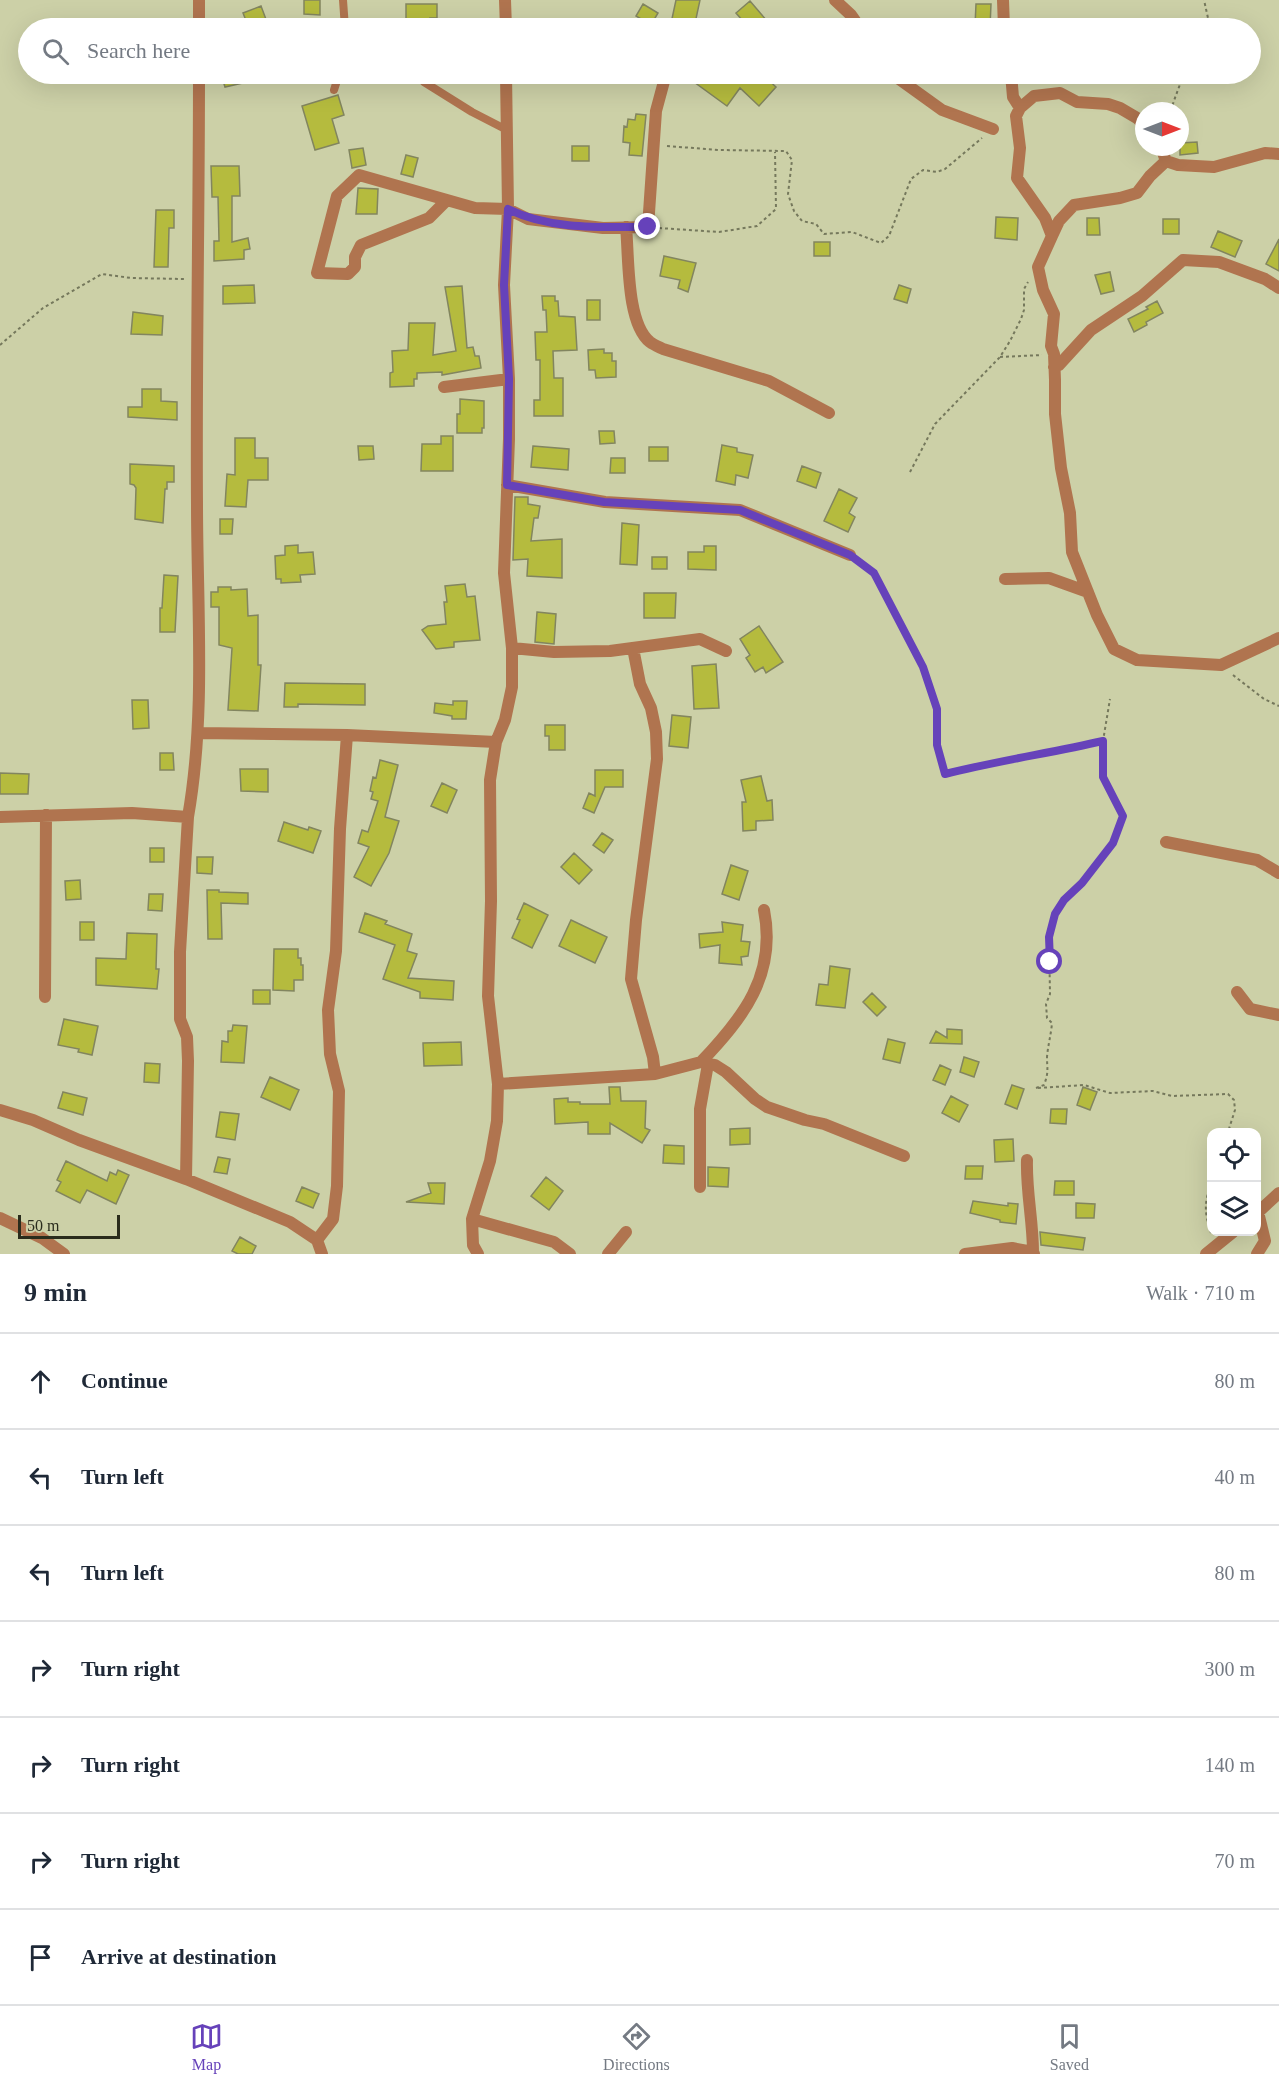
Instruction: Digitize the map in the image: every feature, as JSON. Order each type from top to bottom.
[{"type":"street","points":[[199,0],[199,18]]},
{"type":"street","points":[[505,0],[506,18]]},
{"type":"street","points":[[835,0],[853,18]]},
{"type":"street","points":[[1003,0],[1004,18]]},
{"type":"street","points":[[186,1179],[188,1061],[187,1037],[180,1019],[180,952],[188,817],[199,733],[196,348],[199,280],[199,84]]},
{"type":"street","points":[[478,1254],[473,1245],[472,1220],[490,1161],[497,1121],[498,1084],[488,996],[491,891],[490,780],[496,742],[505,720],[512,687],[512,648],[504,573],[509,379],[504,285],[508,209],[506,84]]},
{"type":"street","points":[[447,200],[429,218],[361,245],[355,256],[355,267],[348,274],[317,273],[337,196],[359,175],[447,200],[475,208],[508,209],[528,219],[603,228],[648,227],[652,146],[656,111],[663,84]]},
{"type":"street","points":[[906,84],[942,110],[993,129]]},
{"type":"street","points":[[1012,84],[1013,97],[1020,108]]},
{"type":"street","points":[[1052,236],[1045,218],[1017,178],[1020,148],[1016,116],[1020,108],[1034,96],[1060,93],[1077,102],[1108,104],[1135,117]]},
{"type":"street","points":[[1166,161],[1178,165],[1214,167],[1265,153],[1279,154]]},
{"type":"street","points":[[1164,156],[1166,161]]},
{"type":"street","points":[[1166,161],[1137,193],[1074,205],[1059,221],[1038,267],[1043,290],[1054,314],[1051,346],[1054,360],[1055,414],[1061,468],[1070,513],[1072,552],[1114,649],[1137,660],[1221,665],[1279,638]]},
{"type":"street","points":[[626,227],[633,309],[639,328],[649,341],[663,349],[769,381],[829,413]]},
{"type":"street","points":[[1054,360],[1059,365],[1091,330],[1142,296],[1183,260],[1220,261],[1265,279],[1279,288]]},
{"type":"street","points":[[444,387],[509,379]]},
{"type":"street","points":[[507,485],[604,502],[740,510],[850,555]]},
{"type":"street","points":[[1005,579],[1049,578],[1088,592]]},
{"type":"street","points":[[512,648],[554,652],[610,651],[700,639],[726,651]]},
{"type":"street","points":[[633,648],[640,684],[651,708],[657,759],[636,920],[631,979],[653,1057],[655,1074]]},
{"type":"street","points":[[199,733],[347,735],[496,742]]},
{"type":"street","points":[[316,1240],[333,1219],[337,1186],[339,1091],[330,1054],[328,1010],[336,951],[340,829],[347,735]]},
{"type":"street","points":[[0,817],[132,813],[188,817]]},
{"type":"street","points":[[45,997],[46,815]]},
{"type":"street","points":[[1166,842],[1257,860],[1279,873]]},
{"type":"street","points":[[700,1187],[700,1109],[704,1063],[741,1017],[754,993],[762,972],[768,940],[764,910]]},
{"type":"street","points":[[1238,992],[1251,1009],[1279,1015]]},
{"type":"street","points":[[498,1084],[655,1074],[704,1063],[715,1065],[735,1078],[755,1099],[767,1107],[824,1124],[904,1156]]},
{"type":"street","points":[[0,1110],[33,1120],[79,1140],[186,1179],[290,1222],[316,1240],[322,1254]]},
{"type":"street","points":[[965,1254],[1012,1248],[1033,1253],[1033,1234],[1026,1185],[1027,1160]]},
{"type":"street","points":[[1261,1209],[1279,1193]]},
{"type":"street","points":[[0,1218],[42,1238],[64,1254]]},
{"type":"street","points":[[472,1220],[554,1242],[570,1254]]},
{"type":"street","points":[[1257,1254],[1265,1241],[1261,1227]]},
{"type":"street","points":[[608,1254],[626,1232]]},
{"type":"street","points":[[1211,1251],[1228,1236]]},
{"type":"lane","points":[[343,0],[344,18]]},
{"type":"lane","points":[[334,90],[336,84]]},
{"type":"lane","points":[[427,84],[472,112],[507,130]]},
{"type":"path","points":[[1204,0],[1208,18]]},
{"type":"path","points":[[1173,102],[1181,84]]},
{"type":"path","points":[[652,146],[786,152],[792,160],[788,194],[794,211],[802,221],[816,224],[824,234],[852,232],[880,243],[889,236],[911,179],[923,170],[937,172],[945,169],[993,129]]},
{"type":"path","points":[[648,227],[719,232],[757,226],[776,209],[775,151]]},
{"type":"path","points":[[910,472],[935,424],[1000,357],[1021,319],[1024,310],[1024,289],[1038,267]]},
{"type":"path","points":[[0,345],[43,308],[102,274],[131,278],[199,280]]},
{"type":"path","points":[[1000,357],[1054,360]]},
{"type":"path","points":[[850,555],[874,573],[923,667],[937,709],[937,745],[945,774],[1103,741]]},
{"type":"path","points":[[1221,665],[1264,699],[1279,706]]},
{"type":"path","points":[[1110,699],[1103,741],[1103,777],[1123,816],[1113,843],[1082,883],[1064,900],[1051,924],[1049,937],[1050,994],[1046,1004],[1047,1018],[1052,1023],[1047,1058],[1049,1066],[1044,1085],[1036,1088],[1084,1085],[1110,1093],[1153,1091],[1172,1096],[1228,1094],[1234,1100],[1235,1110],[1229,1128]]},
{"type":"path","points":[[1211,1251],[1205,1215],[1206,1199],[1212,1182]]},
{"type":"building","points":[[304,0],[320,0],[320,15],[304,14]]},
{"type":"building","points":[[676,0],[700,0],[696,18],[672,18]]},
{"type":"building","points":[[750,1],[764,18],[740,18],[736,13]]},
{"type":"building","points":[[406,4],[437,4],[437,18],[406,18]]},
{"type":"building","points":[[643,4],[658,13],[655,18],[636,16]]},
{"type":"building","points":[[976,4],[991,4],[990,18],[975,18]]},
{"type":"building","points":[[261,6],[266,18],[245,18],[243,13]]},
{"type":"building","points":[[697,84],[773,84],[776,87],[759,106],[740,88],[727,106]]},
{"type":"building","points":[[338,95],[344,115],[332,119],[339,143],[315,150],[302,106]]},
{"type":"building","points":[[636,114],[646,115],[642,156],[629,155],[630,143],[623,142],[624,126],[627,127],[628,119],[635,120]]},
{"type":"building","points":[[1189,142],[1197,142],[1198,153],[1189,154]]},
{"type":"building","points":[[572,146],[589,146],[589,161],[572,161]]},
{"type":"building","points":[[363,148],[366,165],[352,168],[349,150]]},
{"type":"building","points":[[406,155],[418,158],[413,177],[401,174]]},
{"type":"building","points":[[211,166],[239,166],[240,196],[232,196],[232,242],[248,238],[250,249],[244,250],[244,259],[214,261],[214,241],[219,241],[218,197],[212,197]]},
{"type":"building","points":[[358,188],[378,189],[377,214],[356,214]]},
{"type":"building","points":[[156,210],[174,210],[174,228],[169,228],[168,267],[154,267]]},
{"type":"building","points":[[996,217],[1018,218],[1017,240],[995,238]]},
{"type":"building","points":[[1087,218],[1099,218],[1100,235],[1087,235]]},
{"type":"building","points":[[1163,219],[1179,219],[1179,234],[1163,234]]},
{"type":"building","points":[[1218,231],[1242,241],[1235,257],[1211,247]]},
{"type":"building","points":[[1279,239],[1279,271],[1266,264]]},
{"type":"building","points":[[814,242],[830,242],[830,256],[814,256]]},
{"type":"building","points":[[664,256],[696,263],[688,292],[678,288],[680,280],[660,276]]},
{"type":"building","points":[[1110,272],[1114,291],[1101,294],[1095,275]]},
{"type":"building","points":[[254,285],[255,303],[223,304],[223,286]]},
{"type":"building","points":[[899,285],[911,289],[907,303],[894,299]]},
{"type":"building","points":[[462,286],[467,348],[473,347],[475,356],[479,356],[481,368],[442,375],[442,372],[417,373],[414,386],[390,387],[390,373],[393,372],[392,351],[408,350],[409,323],[435,323],[433,355],[456,351],[445,287]]},
{"type":"building","points":[[542,296],[555,296],[555,301],[558,301],[559,316],[575,317],[577,350],[553,351],[554,378],[563,378],[563,416],[534,416],[534,400],[540,400],[540,360],[536,360],[535,332],[547,332],[546,310],[543,310]]},
{"type":"building","points":[[587,300],[600,300],[600,320],[587,320]]},
{"type":"building","points":[[1157,301],[1163,313],[1134,332],[1128,319],[1148,309],[1146,307]]},
{"type":"building","points":[[133,312],[163,316],[162,335],[131,334]]},
{"type":"building","points":[[604,349],[604,353],[612,353],[612,361],[616,361],[616,377],[596,378],[595,370],[589,370],[588,350]]},
{"type":"building","points":[[142,389],[161,389],[161,401],[177,402],[177,420],[128,417],[128,407],[142,407]]},
{"type":"building","points":[[460,399],[484,401],[482,433],[457,433]]},
{"type":"building","points":[[599,431],[614,431],[615,443],[600,444]]},
{"type":"building","points":[[441,436],[453,436],[453,471],[421,471],[422,444],[441,444]]},
{"type":"building","points":[[235,438],[255,438],[255,458],[268,458],[268,480],[248,480],[246,507],[225,506],[227,474],[235,475]]},
{"type":"building","points":[[722,445],[737,448],[737,452],[753,455],[748,478],[736,475],[735,485],[716,481]]},
{"type":"building","points":[[358,446],[373,446],[374,459],[359,460]]},
{"type":"building","points":[[533,446],[569,449],[568,470],[531,467]]},
{"type":"building","points":[[649,447],[668,447],[668,461],[649,461]]},
{"type":"building","points":[[611,458],[625,458],[625,473],[610,473]]},
{"type":"building","points":[[130,464],[174,466],[174,482],[167,482],[167,489],[165,489],[163,523],[135,519],[136,488],[130,484]]},
{"type":"building","points":[[802,466],[821,473],[816,488],[797,481]]},
{"type":"building","points":[[839,489],[857,498],[849,513],[855,517],[848,532],[824,521]]},
{"type":"building","points":[[515,497],[528,497],[528,504],[540,506],[538,518],[534,518],[531,541],[562,539],[562,578],[527,576],[528,559],[513,560]]},
{"type":"building","points":[[220,519],[233,519],[232,534],[220,534]]},
{"type":"building","points":[[622,523],[639,525],[637,565],[620,564]]},
{"type":"building","points":[[298,545],[298,553],[313,552],[315,574],[300,575],[301,582],[281,583],[281,579],[276,579],[275,556],[285,555],[285,546]]},
{"type":"building","points":[[704,546],[716,546],[716,570],[688,569],[688,552],[704,552]]},
{"type":"building","points":[[652,557],[667,557],[667,569],[652,569]]},
{"type":"building","points":[[164,575],[178,576],[175,632],[160,632]]},
{"type":"building","points":[[465,584],[467,597],[475,596],[480,640],[454,642],[454,647],[436,649],[422,630],[428,626],[446,624],[445,586]]},
{"type":"building","points":[[218,587],[231,587],[231,590],[247,589],[248,616],[258,615],[258,665],[261,665],[258,711],[228,710],[232,648],[219,645],[219,607],[211,607],[211,592],[218,592]]},
{"type":"building","points":[[644,593],[676,593],[675,618],[644,618]]},
{"type":"building","points":[[537,612],[556,614],[554,644],[535,642]]},
{"type":"building","points":[[759,626],[783,662],[766,673],[763,667],[755,672],[746,658],[750,655],[740,639]]},
{"type":"building","points":[[716,664],[719,708],[694,709],[692,666]]},
{"type":"building","points":[[285,683],[365,684],[365,705],[298,704],[298,707],[284,707]]},
{"type":"building","points":[[132,700],[148,700],[149,728],[133,729]]},
{"type":"building","points":[[453,701],[467,701],[466,719],[452,719],[452,716],[434,713],[435,703],[453,705]]},
{"type":"building","points":[[672,715],[691,717],[688,748],[669,746]]},
{"type":"building","points":[[545,725],[565,725],[565,750],[549,750],[549,736],[545,736]]},
{"type":"building","points":[[160,753],[173,753],[174,770],[160,770]]},
{"type":"building","points":[[380,760],[398,765],[385,817],[399,821],[389,853],[371,886],[354,877],[369,847],[358,843],[362,830],[368,832],[378,801],[371,799],[373,792],[370,791]]},
{"type":"building","points":[[240,769],[268,769],[268,792],[241,791]]},
{"type":"building","points":[[595,770],[623,770],[623,787],[605,787],[594,813],[583,808],[589,793],[595,796]]},
{"type":"building","points":[[0,773],[29,774],[28,794],[0,794]]},
{"type":"building","points":[[761,776],[767,801],[772,800],[773,820],[756,821],[756,830],[743,831],[742,802],[746,802],[741,780]]},
{"type":"building","points":[[442,783],[457,790],[447,813],[431,806]]},
{"type":"building","points":[[284,822],[308,830],[309,827],[321,831],[313,853],[278,841]]},
{"type":"building","points":[[602,833],[613,840],[604,853],[593,845]]},
{"type":"building","points":[[150,848],[164,848],[164,862],[150,862]]},
{"type":"building","points":[[574,853],[592,870],[579,884],[561,867]]},
{"type":"building","points":[[197,857],[213,857],[212,874],[197,873]]},
{"type":"building","points":[[731,865],[748,871],[739,900],[722,894]]},
{"type":"building","points":[[80,880],[81,899],[66,900],[65,881]]},
{"type":"building","points":[[207,890],[248,893],[248,904],[221,903],[222,939],[208,939]]},
{"type":"building","points":[[149,894],[163,894],[162,911],[148,910]]},
{"type":"building","points":[[524,903],[548,915],[532,948],[512,938]]},
{"type":"building","points":[[365,913],[387,921],[385,924],[412,934],[407,951],[417,954],[408,978],[454,981],[453,1000],[420,998],[420,992],[383,979],[395,945],[359,932]]},
{"type":"building","points":[[571,920],[607,937],[595,963],[559,946]]},
{"type":"building","points":[[80,922],[94,922],[94,940],[80,940]]},
{"type":"building","points":[[722,922],[743,925],[741,941],[750,942],[748,956],[741,957],[742,965],[719,963],[720,945],[700,948],[699,934],[723,932]]},
{"type":"building","points":[[127,933],[157,934],[156,969],[159,969],[157,989],[96,985],[96,958],[126,959]]},
{"type":"building","points":[[274,949],[298,949],[298,958],[301,958],[301,965],[303,965],[303,980],[294,980],[294,991],[273,990]]},
{"type":"building","points":[[830,966],[850,969],[845,1008],[816,1005],[819,984],[828,985]]},
{"type":"building","points":[[253,990],[270,990],[270,1004],[253,1004]]},
{"type":"building","points":[[872,993],[886,1007],[877,1016],[863,1002]]},
{"type":"building","points":[[64,1019],[98,1026],[92,1055],[78,1052],[79,1049],[58,1045]]},
{"type":"building","points":[[233,1025],[247,1026],[244,1063],[221,1062],[222,1041],[228,1042],[228,1031],[232,1031]]},
{"type":"building","points":[[947,1029],[962,1030],[962,1044],[930,1043],[936,1031],[947,1038]]},
{"type":"building","points":[[888,1039],[905,1043],[900,1063],[883,1059]]},
{"type":"building","points":[[461,1042],[462,1065],[424,1066],[423,1043]]},
{"type":"building","points":[[964,1057],[979,1062],[974,1077],[960,1072]]},
{"type":"building","points":[[145,1063],[160,1064],[159,1083],[144,1082]]},
{"type":"building","points":[[940,1065],[951,1070],[945,1085],[933,1080]]},
{"type":"building","points":[[270,1077],[299,1090],[290,1110],[261,1097]]},
{"type":"building","points":[[1012,1085],[1024,1089],[1017,1109],[1005,1104]]},
{"type":"building","points":[[609,1087],[620,1087],[621,1101],[646,1101],[645,1128],[650,1130],[642,1143],[610,1123],[610,1134],[588,1134],[588,1122],[555,1124],[554,1099],[568,1098],[568,1102],[580,1102],[580,1104],[610,1104]]},
{"type":"building","points":[[1083,1087],[1097,1092],[1090,1110],[1077,1105]]},
{"type":"building","points":[[63,1092],[87,1098],[83,1115],[58,1108]]},
{"type":"building","points":[[951,1096],[968,1105],[959,1122],[942,1113]]},
{"type":"building","points":[[1051,1109],[1067,1109],[1066,1124],[1050,1123]]},
{"type":"building","points":[[220,1112],[239,1114],[235,1140],[216,1137]]},
{"type":"building","points":[[750,1128],[750,1144],[730,1145],[730,1129]]},
{"type":"building","points":[[1013,1139],[1014,1161],[995,1162],[994,1140]]},
{"type":"building","points":[[664,1145],[684,1146],[684,1164],[663,1163]]},
{"type":"building","points":[[218,1157],[230,1159],[227,1174],[214,1172]]},
{"type":"building","points":[[66,1161],[107,1181],[110,1172],[116,1175],[118,1170],[129,1175],[116,1204],[87,1190],[80,1203],[56,1191],[61,1182],[57,1180]]},
{"type":"building","points":[[966,1166],[983,1166],[982,1179],[965,1179]]},
{"type":"building","points":[[708,1167],[729,1168],[728,1187],[708,1186]]},
{"type":"building","points":[[546,1177],[563,1191],[549,1210],[531,1196]]},
{"type":"building","points":[[1055,1181],[1074,1181],[1074,1195],[1054,1195]]},
{"type":"building","points":[[428,1183],[445,1183],[444,1204],[406,1202],[431,1193]]},
{"type":"building","points":[[302,1187],[319,1194],[313,1208],[296,1201]]},
{"type":"building","points":[[973,1201],[1008,1206],[1008,1203],[1018,1204],[1016,1224],[970,1213]]},
{"type":"building","points":[[1076,1203],[1095,1204],[1094,1218],[1076,1218]]},
{"type":"building","points":[[1040,1232],[1085,1238],[1083,1250],[1041,1245]]},
{"type":"building","points":[[240,1237],[256,1246],[252,1254],[238,1254],[232,1251]]},
{"type":"route","points":[[648,227],[603,228],[565,224],[528,219],[508,209],[504,285],[509,379],[507,485],[604,502],[740,510],[850,555],[874,573],[923,667],[937,709],[937,745],[945,774],[1103,741],[1103,777],[1123,816],[1113,843],[1082,883],[1064,900],[1055,914],[1049,937],[1050,962]]}]
